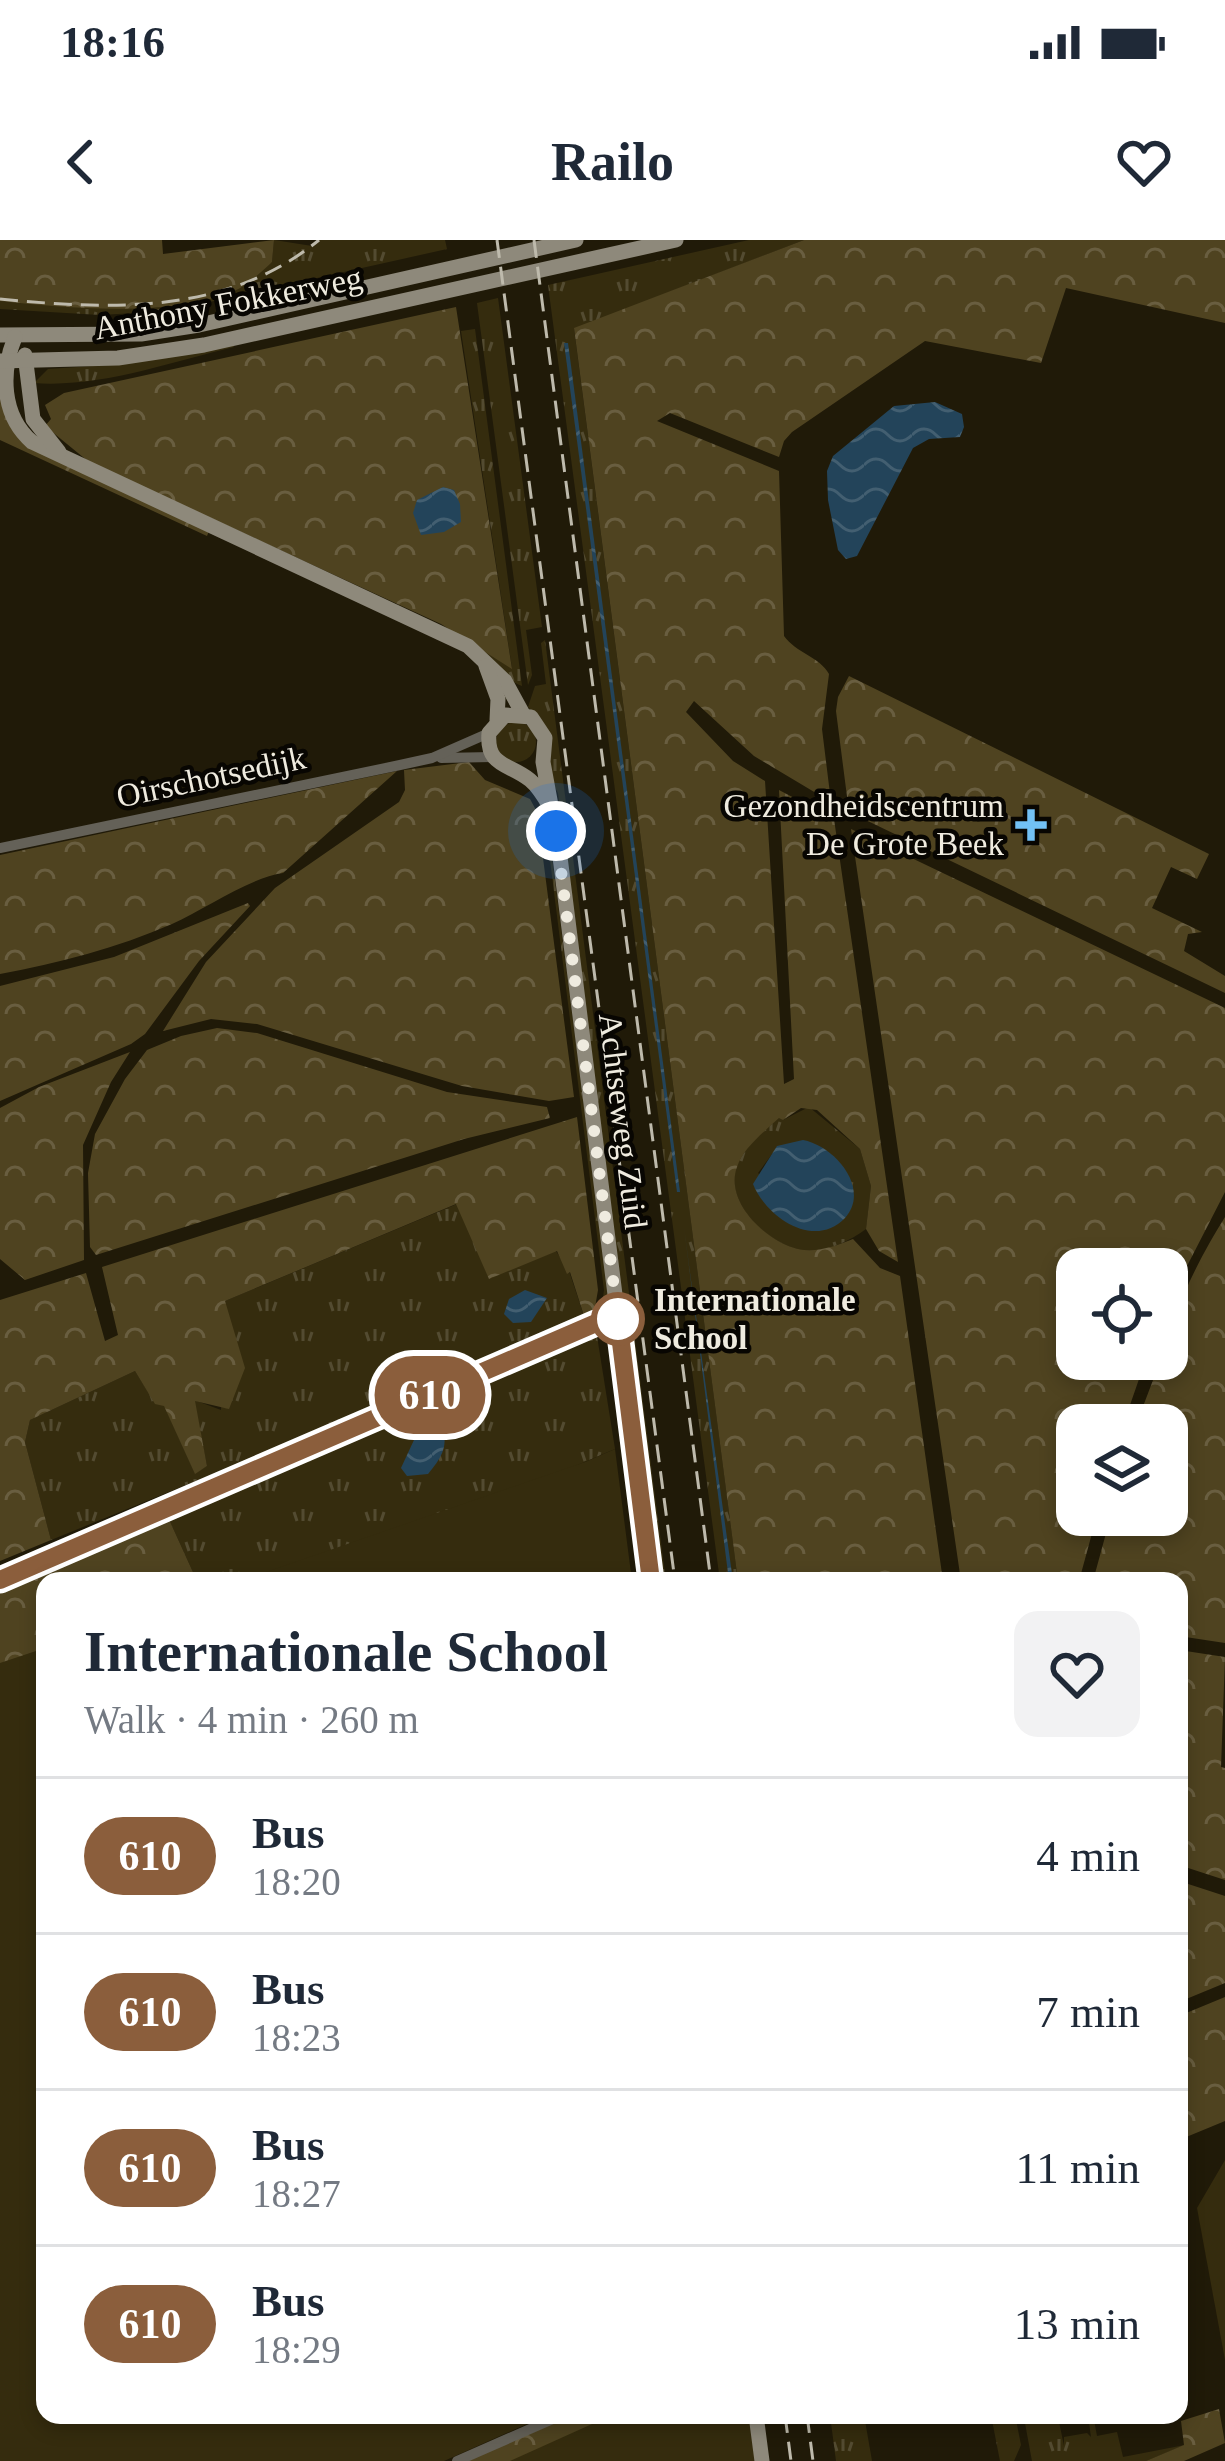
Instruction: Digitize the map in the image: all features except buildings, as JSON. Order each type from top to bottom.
[{"type":"street","name":"Anthony Fokkerweg","points":[[8,336],[141,334],[199,325],[576,240]]},
{"type":"street","name":"Anthony Fokkerweg","points":[[3,361],[118,358],[204,344],[676,240]]},
{"type":"street","points":[[8,336],[3,361],[9,405],[22,433],[46,452],[445,634],[481,657],[505,681],[523,714],[542,730],[542,754],[532,766],[516,771]]},
{"type":"street","points":[[8,336],[29,362],[33,419],[48,442],[70,460]]},
{"type":"street","points":[[481,657],[498,699],[492,757],[542,793],[553,812]]},
{"type":"street","points":[[493,727],[523,714]]},
{"type":"street","name":"Oirschotsedijk","points":[[432,758],[493,727]]},
{"type":"street","name":"Achtseweg Zuid","points":[[542,754],[650,1572]]},
{"type":"street","name":"Oirschotsedijk","points":[[0,848],[432,758],[492,757]]},
{"type":"street","points":[[0,1580],[596,1323],[618,1319]]},
{"type":"street","points":[[457,2461],[541,2424]]},
{"type":"street","points":[[757,2424],[762,2461]]},
{"type":"green space","points":[[0,240],[162,240],[163,254],[274,240],[272,262],[234,291],[179,305],[118,309],[0,301]]},
{"type":"green space","points":[[274,240],[312,246],[319,240],[445,240],[447,249],[169,311],[100,315],[0,309],[0,301],[122,307],[194,302],[272,262]]},
{"type":"green space","points":[[749,240],[804,240],[574,329],[737,1572],[719,1572],[548,285]]},
{"type":"green space","points":[[804,240],[1225,240],[1225,323],[1066,288],[1041,363],[925,341],[792,432],[779,457],[670,413],[657,421],[779,471],[784,636],[829,674],[822,729],[831,802],[754,756],[694,701],[686,712],[733,761],[765,781],[784,1084],[794,1079],[779,790],[834,819],[898,1262],[879,1251],[866,1229],[871,1186],[860,1149],[817,1110],[801,1108],[779,1118],[755,1140],[737,1167],[737,1194],[751,1218],[786,1245],[812,1250],[853,1239],[880,1268],[900,1276],[942,1572],[737,1572],[574,328]]},
{"type":"green space","points":[[498,298],[542,627],[526,630],[532,675],[528,685],[477,303]]},
{"type":"green space","points":[[456,307],[512,669],[441,624],[89,462],[45,426],[51,419],[45,405],[64,393]]},
{"type":"green space","points":[[475,329],[522,686],[450,629],[512,668],[461,331]]},
{"type":"green space","points":[[233,344],[109,378],[34,383],[48,369],[124,364]]},
{"type":"green space","points":[[0,388],[8,422],[209,531],[207,536],[0,440]]},
{"type":"green space","points":[[545,640],[665,1572],[657,1572],[548,729],[528,707],[535,686],[546,684],[541,643]]},
{"type":"green space","points":[[849,676],[1209,854],[1197,879],[1171,867],[1152,908],[1202,932],[1188,934],[1184,951],[1225,976],[1225,993],[849,812],[836,711]]},
{"type":"green space","points":[[516,722],[530,728],[536,742],[530,756],[516,762],[502,756],[496,742],[502,728]]},
{"type":"green space","points":[[469,762],[485,780],[530,799],[537,812],[574,1097],[549,1101],[462,1086],[257,1024],[211,1019],[163,1031],[206,962],[275,888],[399,802],[405,790],[404,770]]},
{"type":"green space","points":[[397,771],[283,873],[130,940],[0,974],[0,855]]},
{"type":"green space","points":[[537,795],[547,819],[609,1301],[602,1306],[604,1290],[547,836]]},
{"type":"green space","points":[[851,829],[1225,1008],[1225,1192],[1188,1264],[1188,1248],[1056,1248],[1056,1380],[1139,1380],[1130,1404],[1056,1404],[1056,1536],[1091,1536],[1081,1572],[960,1572]]},
{"type":"green space","points":[[248,903],[145,1034],[0,1101],[0,986],[114,957]]},
{"type":"green space","points":[[217,1028],[257,1033],[447,1092],[547,1107],[550,1118],[464,1139],[96,1255],[90,1247],[88,1173],[95,1134],[147,1050]]},
{"type":"green space","points":[[130,1052],[83,1145],[84,1260],[25,1280],[0,1259],[0,1108],[39,1087]]},
{"type":"green space","points":[[809,1107],[860,1149],[871,1186],[866,1229],[836,1246],[803,1250],[777,1241],[753,1221],[737,1195],[736,1168],[755,1140],[780,1117],[783,1120]],"holes":[[[778,1146],[851,1187],[845,1215],[819,1229],[758,1173]]]},
{"type":"green space","points":[[577,1117],[598,1290],[593,1319],[586,1322],[570,1272],[567,1274],[557,1251],[489,1279],[456,1204],[225,1301],[245,1368],[229,1409],[195,1401],[207,1466],[195,1474],[164,1406],[155,1404],[135,1371],[30,1420],[25,1442],[51,1540],[0,1561],[0,1300],[86,1273],[105,1341],[118,1335],[102,1267]]},
{"type":"green space","points":[[457,1204],[489,1278],[556,1251],[569,1271],[586,1322],[51,1540],[25,1442],[30,1420],[135,1371],[155,1403],[164,1405],[195,1473],[207,1466],[194,1400],[221,1410],[225,1301]]},
{"type":"green space","points":[[1225,1217],[1225,1643],[1188,1637],[1188,1572],[1095,1572],[1105,1536],[1188,1536],[1188,1404],[1144,1404],[1153,1380],[1188,1380],[1188,1286]]},
{"type":"green space","points":[[596,1330],[615,1449],[327,1572],[193,1572],[167,1515]]},
{"type":"green space","points":[[615,1449],[631,1572],[266,1572]]},
{"type":"green space","points":[[167,1515],[193,1572],[37,1572]]},
{"type":"green space","points":[[36,1572],[36,1967],[0,1884],[0,1588]]},
{"type":"green space","points":[[36,1651],[36,2424],[527,2424],[444,2461],[0,2461],[0,1663]]},
{"type":"green space","points":[[1188,1651],[1225,1657],[1221,1767],[1225,1768],[1225,1880],[1188,1868]]},
{"type":"green space","points":[[1188,1884],[1225,1896],[1225,1983],[1188,1998]]},
{"type":"green space","points":[[1225,1997],[1225,2121],[1188,2136],[1188,2012]]},
{"type":"green space","points":[[1225,2160],[1225,2360],[1197,2208]]},
{"type":"green space","points":[[1219,2409],[1225,2443],[1184,2461],[1146,2461],[1184,2445],[1181,2424],[1188,2424],[1188,2419]]},
{"type":"green space","points":[[550,2424],[694,2424],[675,2461],[467,2461]]},
{"type":"green space","points":[[592,2424],[750,2424],[755,2461],[510,2461]]},
{"type":"green space","points":[[831,2424],[866,2424],[872,2461],[836,2461]]},
{"type":"green space","points":[[993,2424],[1017,2424],[1021,2445],[1014,2461],[1000,2461]]},
{"type":"green space","points":[[1025,2424],[1059,2424],[1064,2446],[1064,2437],[1087,2433],[1091,2437],[1089,2424],[1095,2424],[1097,2436],[1117,2432],[1123,2457],[1185,2445],[1146,2461],[1032,2461]]},
{"type":"water","points":[[564,343],[568,343],[680,1192],[677,1192]]},
{"type":"water","points":[[935,402],[962,414],[960,437],[929,439],[913,448],[857,556],[846,559],[838,550],[828,500],[827,471],[833,456],[894,406]]},
{"type":"water","points":[[443,487],[454,490],[461,522],[444,532],[421,535],[413,513],[417,500]]},
{"type":"water","points":[[803,1140],[827,1151],[852,1182],[852,1207],[845,1218],[819,1231],[805,1230],[779,1217],[753,1184],[777,1146]]},
{"type":"water","points":[[684,1227],[732,1572],[728,1572]]},
{"type":"water","points":[[525,1290],[547,1298],[531,1322],[513,1323],[504,1314],[509,1299]]},
{"type":"water","points":[[443,1428],[444,1447],[433,1468],[428,1474],[407,1476],[401,1468],[414,1440]]},
{"type":"railway","points":[[0,299],[126,305],[207,295],[284,265],[319,240]]},
{"type":"railway","points":[[497,240],[674,1572]]},
{"type":"railway","points":[[534,240],[710,1572]]},
{"type":"railway","points":[[786,2424],[791,2461]]},
{"type":"railway","points":[[808,2424],[813,2461]]},
{"type":"bus line","name":"610","points":[[0,1580],[596,1323],[618,1319],[650,1572]]},
{"type":"place","name":"Gezondheidscentrum De Grote Beek","points":[[1031,825]]},
{"type":"place","name":"Internationale School","points":[[618,1319]]},
{"type":"route","points":[[556,831],[618,1319]]}]
